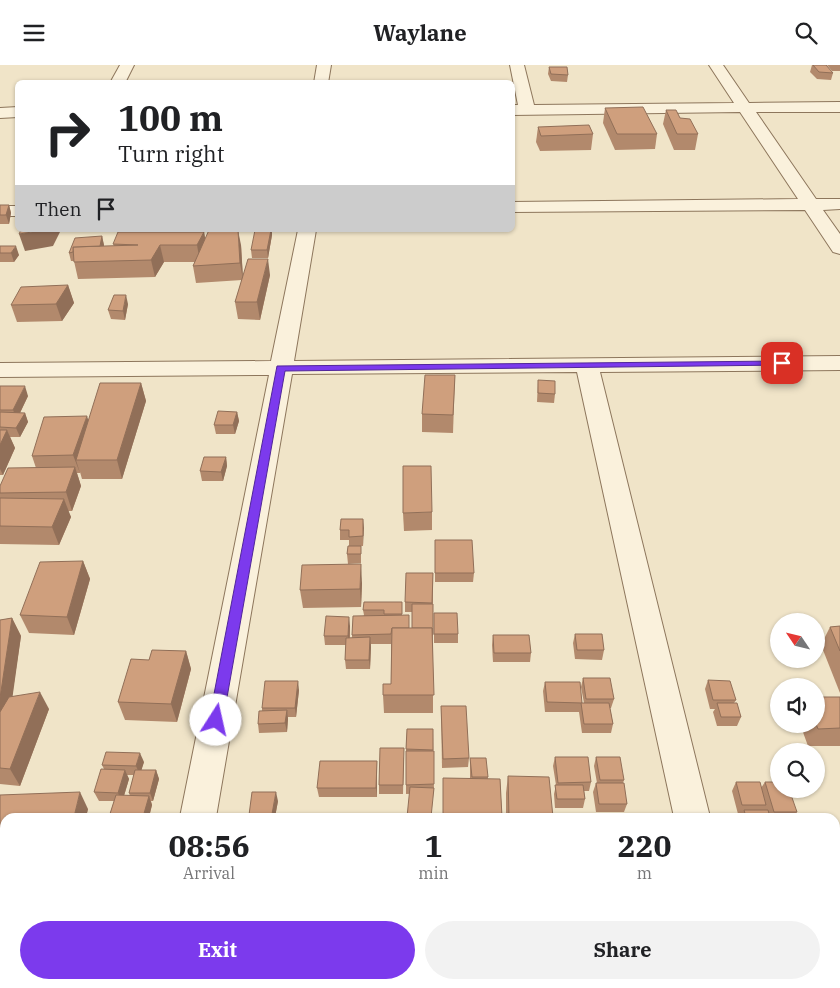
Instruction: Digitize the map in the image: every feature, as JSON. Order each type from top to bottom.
[{"type":"street","points":[[119,80],[127,65]]},
{"type":"street","points":[[322,80],[324,65]]},
{"type":"street","points":[[517,65],[520,110],[840,107]]},
{"type":"street","points":[[716,65],[840,248]]},
{"type":"street","points":[[0,113],[15,112]]},
{"type":"street","points":[[515,207],[840,204]]},
{"type":"street","points":[[0,211],[15,211]]},
{"type":"street","points":[[199,813],[307,232]]},
{"type":"street","points":[[0,369],[840,363]]},
{"type":"street","points":[[587,364],[691,813]]},
{"type":"building","points":[[813,65],[826,65],[833,73],[819,72]]},
{"type":"building","points":[[549,67],[567,67],[568,75],[551,74]]},
{"type":"building","points":[[643,107],[657,134],[617,134],[605,108]]},
{"type":"building","points":[[666,110],[676,110],[680,118],[690,119],[698,134],[677,134]]},
{"type":"building","points":[[589,125],[593,134],[541,136],[538,127]]},
{"type":"building","points":[[0,205],[9,205],[6,215],[0,215]]},
{"type":"building","points":[[118,232],[204,232],[197,245],[160,245],[151,260],[74,262],[73,247],[138,245],[113,244]]},
{"type":"building","points":[[208,232],[238,232],[240,263],[193,266]]},
{"type":"building","points":[[255,232],[271,232],[267,250],[251,250]]},
{"type":"building","points":[[102,236],[100,246],[73,247],[73,252],[69,253],[75,238]]},
{"type":"building","points":[[0,246],[16,246],[11,253],[0,253]]},
{"type":"building","points":[[248,259],[268,259],[257,302],[235,302]]},
{"type":"building","points":[[68,285],[56,304],[11,305],[21,287]]},
{"type":"building","points":[[114,295],[126,295],[123,311],[108,310]]},
{"type":"building","points":[[425,375],[455,375],[453,415],[422,414]]},
{"type":"building","points":[[538,380],[555,381],[555,394],[538,393]]},
{"type":"building","points":[[100,383],[141,383],[117,460],[76,460]]},
{"type":"building","points":[[0,386],[25,386],[13,410],[0,410]]},
{"type":"building","points":[[218,411],[237,412],[233,425],[214,425]]},
{"type":"building","points":[[0,412],[25,413],[16,428],[0,427]]},
{"type":"building","points":[[87,416],[73,455],[32,456],[44,417]]},
{"type":"building","points":[[0,430],[7,430],[0,445]]},
{"type":"building","points":[[204,457],[226,457],[221,472],[200,471]]},
{"type":"building","points":[[403,466],[431,466],[432,512],[403,513]]},
{"type":"building","points":[[75,467],[66,492],[0,493],[0,486],[8,468]]},
{"type":"building","points":[[0,498],[64,499],[52,527],[0,526]]},
{"type":"building","points":[[341,519],[363,519],[363,536],[349,537],[349,530],[340,530]]},
{"type":"building","points":[[435,540],[472,540],[474,573],[435,573]]},
{"type":"building","points":[[348,546],[361,546],[361,554],[347,554]]},
{"type":"building","points":[[83,561],[67,617],[20,615],[40,562]]},
{"type":"building","points":[[361,564],[360,589],[300,590],[302,565]]},
{"type":"building","points":[[406,573],[433,573],[432,603],[405,602]]},
{"type":"building","points":[[364,602],[402,602],[402,614],[384,614],[384,610],[363,610]]},
{"type":"building","points":[[412,604],[433,604],[433,635],[432,628],[412,628]]},
{"type":"building","points":[[434,613],[457,613],[458,634],[434,634]]},
{"type":"building","points":[[409,615],[409,628],[392,628],[391,634],[352,635],[353,616]]},
{"type":"building","points":[[326,616],[349,617],[348,636],[324,636]]},
{"type":"building","points":[[12,618],[0,698],[0,620]]},
{"type":"building","points":[[840,626],[840,651],[830,627]]},
{"type":"building","points":[[392,628],[432,628],[434,695],[383,695],[383,684],[391,684]]},
{"type":"building","points":[[575,634],[602,634],[604,650],[577,650]]},
{"type":"building","points":[[493,635],[529,635],[531,653],[494,653]]},
{"type":"building","points":[[370,637],[369,660],[345,660],[346,638]]},
{"type":"building","points":[[152,650],[186,651],[171,704],[118,702],[131,659],[149,660]]},
{"type":"building","points":[[583,678],[610,678],[614,699],[586,699]]},
{"type":"building","points":[[708,680],[730,681],[736,700],[713,700]]},
{"type":"building","points":[[265,681],[298,681],[295,708],[262,708]]},
{"type":"building","points":[[545,682],[580,682],[582,703],[547,702]]},
{"type":"building","points":[[40,692],[10,769],[0,768],[0,712],[9,697]]},
{"type":"building","points":[[825,697],[840,697],[840,728],[825,729]]},
{"type":"building","points":[[581,703],[609,703],[613,724],[584,724]]},
{"type":"building","points":[[717,703],[737,703],[741,717],[721,717]]},
{"type":"building","points":[[441,706],[466,706],[469,758],[443,759]]},
{"type":"building","points":[[287,710],[285,723],[258,724],[259,711]]},
{"type":"building","points":[[407,729],[433,729],[433,750],[406,749]]},
{"type":"building","points":[[380,748],[404,748],[403,785],[379,785]]},
{"type":"building","points":[[406,751],[434,751],[434,784],[406,785]]},
{"type":"building","points":[[106,752],[140,753],[136,766],[102,765]]},
{"type":"building","points":[[555,757],[588,757],[591,782],[558,783]]},
{"type":"building","points":[[596,757],[620,757],[624,780],[600,780]]},
{"type":"building","points":[[470,758],[486,758],[488,777],[472,777]]},
{"type":"building","points":[[320,761],[377,761],[376,788],[317,788]]},
{"type":"building","points":[[101,769],[125,770],[118,793],[94,792]]},
{"type":"building","points":[[135,770],[156,770],[150,793],[129,793]]},
{"type":"building","points":[[508,776],[549,777],[553,813],[509,813]]},
{"type":"building","points":[[443,778],[500,779],[502,813],[443,813]]},
{"type":"building","points":[[736,782],[760,782],[766,805],[742,805]]},
{"type":"building","points":[[765,782],[770,782],[770,798],[792,798],[797,812],[774,812]]},
{"type":"building","points":[[596,783],[624,783],[627,804],[599,804]]},
{"type":"building","points":[[555,785],[583,785],[585,799],[557,799]]},
{"type":"building","points":[[410,787],[434,788],[431,813],[407,813]]},
{"type":"building","points":[[80,792],[75,813],[0,813],[0,795]]},
{"type":"building","points":[[252,792],[276,792],[272,813],[249,813]]},
{"type":"building","points":[[116,795],[149,796],[144,813],[110,813]]},
{"type":"building","points":[[744,810],[768,810],[769,813],[745,813]]},
{"type":"route","points":[[216,720],[280,368],[782,363]]}]
